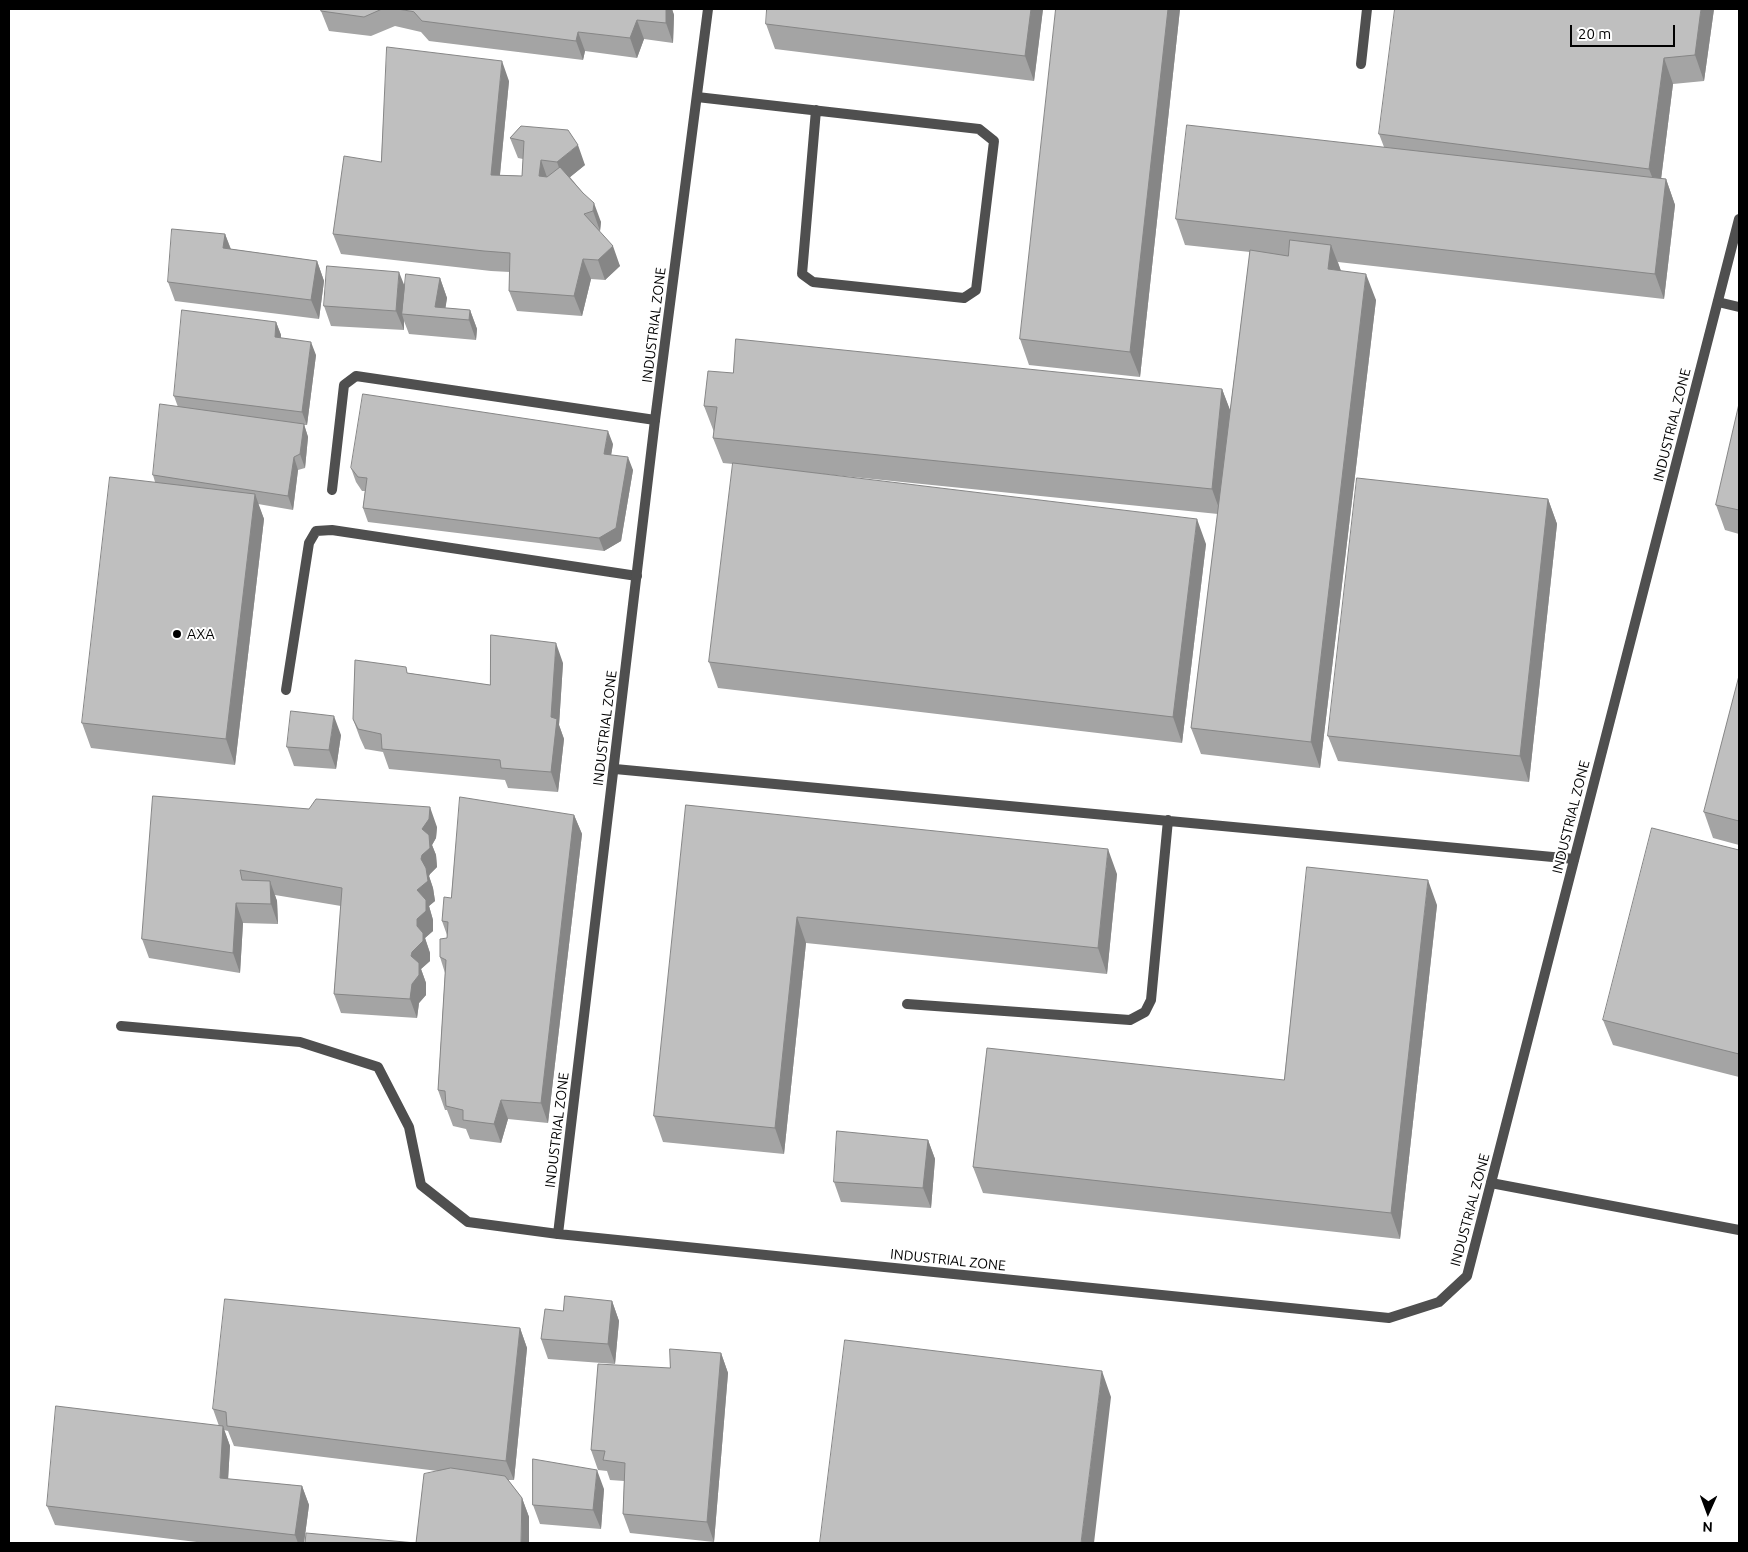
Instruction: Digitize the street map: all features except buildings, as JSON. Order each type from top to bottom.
[{"type":"street","name":"INDUSTRIAL ZONE","points":[[708,9],[655,420],[558,1234],[1389,1318],[1439,1302],[1467,1276],[1739,220]]},
{"type":"street","points":[[1361,64],[1367,9]]},
{"type":"street","points":[[697,97],[816,110],[979,129],[994,141],[976,290],[964,298],[813,282],[802,274],[816,110]]},
{"type":"street","points":[[1718,302],[1739,307]]},
{"type":"street","points":[[332,490],[344,385],[356,376],[655,420]]},
{"type":"street","points":[[286,690],[308,543],[316,531],[332,530],[637,576]]},
{"type":"street","points":[[614,769],[1574,859]]},
{"type":"street","points":[[907,1004],[1130,1020],[1145,1012],[1151,1000],[1168,820]]},
{"type":"street","points":[[121,1026],[300,1042],[378,1067],[409,1127],[421,1185],[468,1222],[558,1234]]},
{"type":"street","points":[[1491,1183],[1739,1230]]},
{"type":"place","name":"AXA","points":[[177,634]]}]
